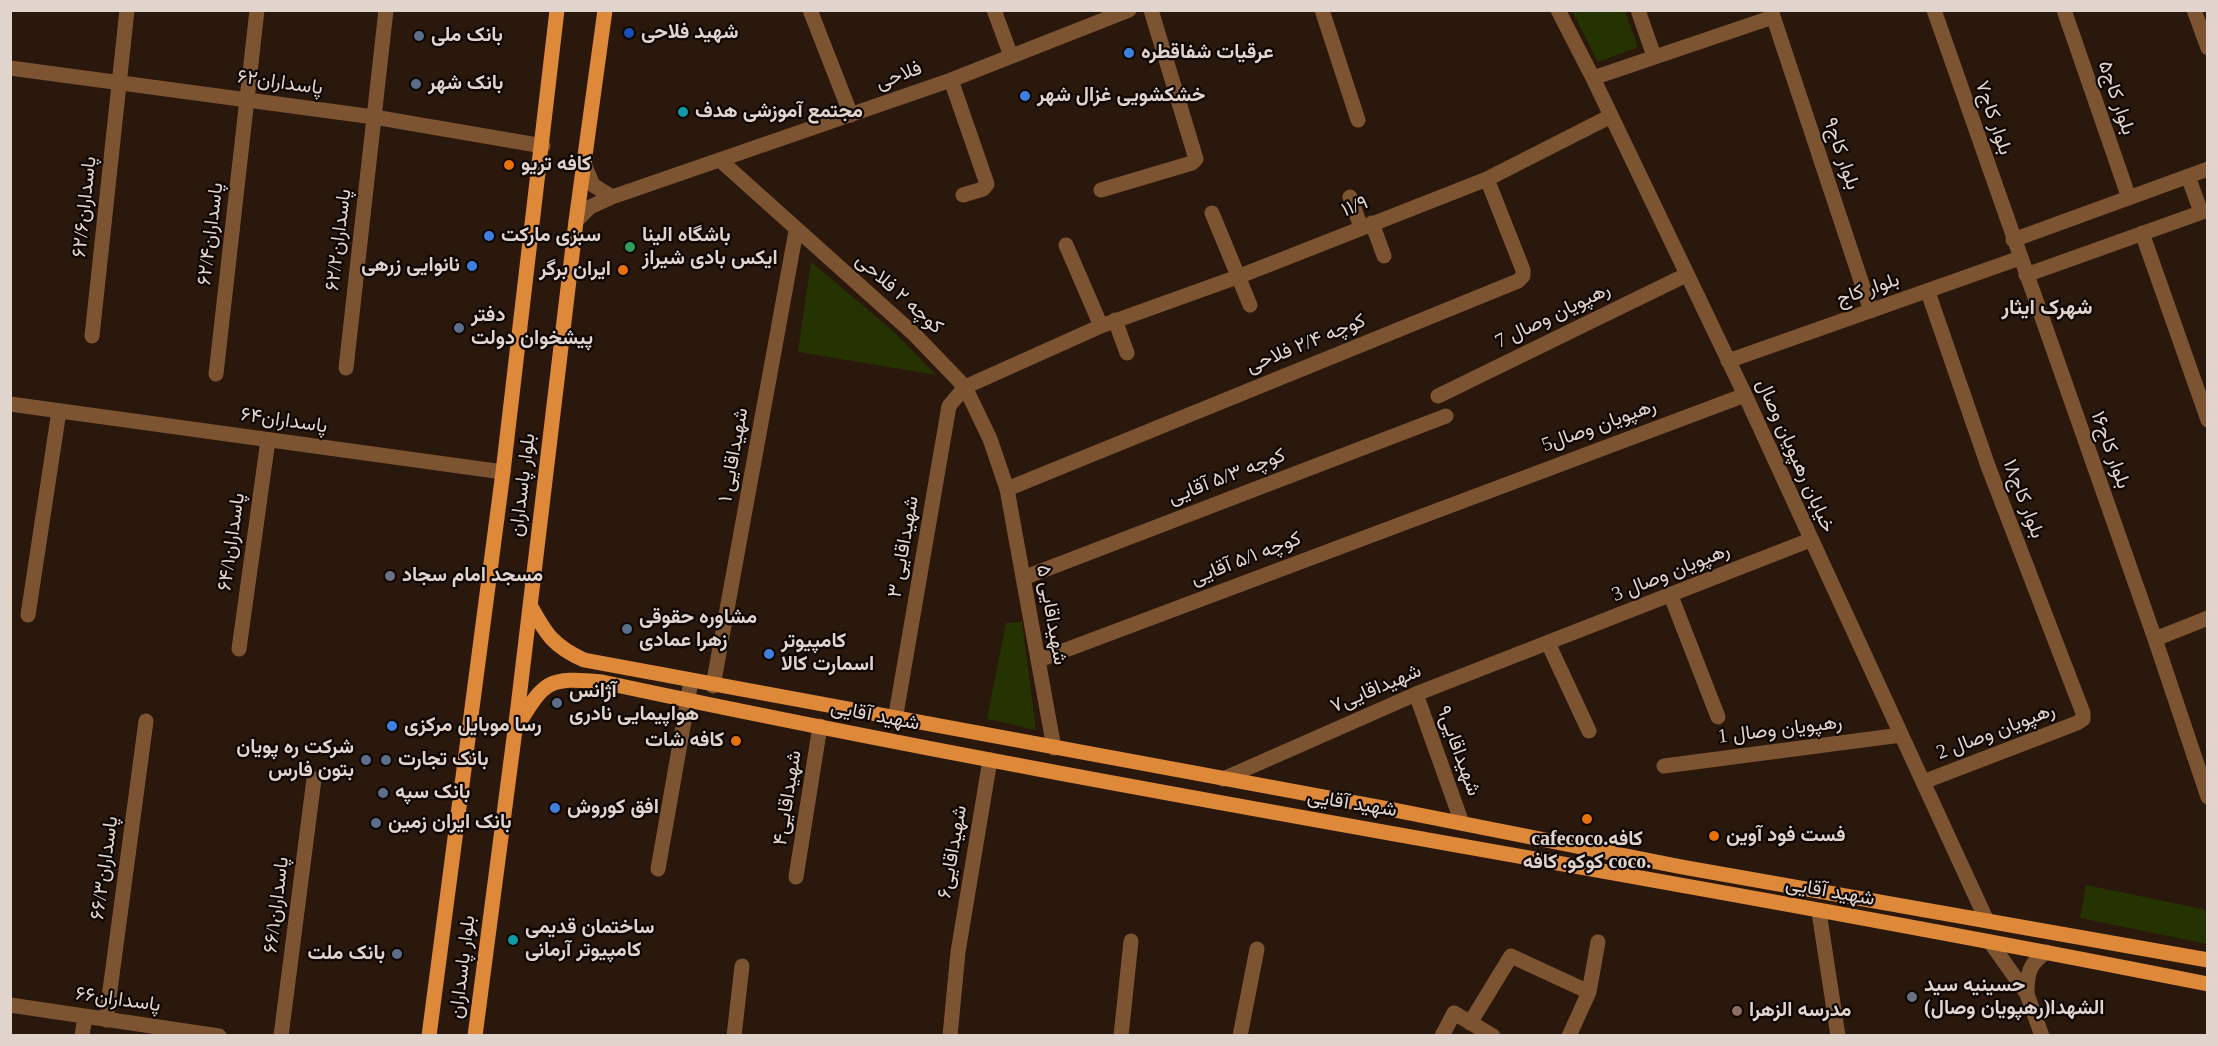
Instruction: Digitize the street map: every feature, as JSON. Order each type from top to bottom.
[{"type":"main road","name":"بلوار پاسداران","points":[[429,1035],[503,472],[543,146],[557,10]]},
{"type":"main road","name":"بلوار پاسداران","points":[[475,1035],[576,221],[605,10]]},
{"type":"main road","name":"شهید آقایی","points":[[530,604],[545,633],[562,651],[565,666]]},
{"type":"main road","name":"شهید آقایی","points":[[565,666],[584,660],[1608,852],[2208,960]]},
{"type":"main road","name":"شهید آقایی","points":[[565,666],[602,682],[1184,798],[1450,842],[2208,984]]},
{"type":"main road","points":[[514,731],[541,690],[556,680],[565,666]]},
{"type":"main road","points":[[1605,872],[1608,852]]},
{"type":"street","name":"پاسداران۶۲/۶","points":[[92,336],[127,10]]},
{"type":"street","name":"پاسداران۶۲/۴","points":[[216,374],[258,10]]},
{"type":"street","name":"پاسداران۶۲/۲","points":[[346,368],[386,10]]},
{"type":"street","points":[[810,10],[851,115]]},
{"type":"street","points":[[994,10],[1011,56]]},
{"type":"street","name":"فلاحی","points":[[576,221],[590,207],[612,197],[951,80],[1129,10]]},
{"type":"street","points":[[1101,190],[1192,164],[1196,159],[1151,10]]},
{"type":"street","points":[[1322,10],[1358,120]]},
{"type":"street","name":"خیابان رهپویان وصال","points":[[1558,10],[1745,395],[1987,921]]},
{"type":"street","points":[[1638,10],[1654,56]]},
{"type":"street","name":"بلوار کاج۷","points":[[1934,10],[2020,258]]},
{"type":"street","name":"بلوار کاج۵","points":[[2064,10],[2129,198]]},
{"type":"street","points":[[2194,10],[2208,48]]},
{"type":"street","points":[[1593,78],[1772,14]]},
{"type":"street","name":"بلوار کاج۹","points":[[1772,14],[1872,311]]},
{"type":"street","name":"پاسداران۶۲","points":[[10,68],[374,117],[543,146]]},
{"type":"street","points":[[951,80],[987,184],[983,189],[963,195]]},
{"type":"street","name":"۱۱/۹","points":[[965,387],[1108,323],[1240,276],[1487,179],[1611,116]]},
{"type":"street","name":"کوچه ۲ فلاحی","points":[[721,161],[796,231],[887,308],[965,387],[990,440],[1007,489]]},
{"type":"street","points":[[584,164],[593,185],[612,197]]},
{"type":"street","points":[[2013,240],[2208,169]]},
{"type":"street","points":[[2026,275],[2204,211],[2188,176]]},
{"type":"street","name":"کوچه ۲/۴ فلاحی","points":[[1007,489],[1518,281],[1523,276],[1523,270],[1487,179]]},
{"type":"street","points":[[1350,197],[1384,256]]},
{"type":"street","points":[[1212,213],[1250,304]]},
{"type":"street","name":"۱ شهیداقایی","points":[[713,686],[796,231]]},
{"type":"street","points":[[2142,233],[2208,420]]},
{"type":"street","points":[[1066,245],[1127,353]]},
{"type":"street","name":"بلوار کاج","points":[[1728,361],[2020,258]]},
{"type":"street","name":"بلوار کاج۱۶","points":[[2020,258],[2155,639],[2208,797]]},
{"type":"street","name":"7 رهپویان وصال","points":[[1438,396],[1686,275]]},
{"type":"street","name":"بلوار کاج۱۸","points":[[1928,292],[1961,392],[2083,712],[2083,719]]},
{"type":"street","name":"۳ شهیداقایی","points":[[895,720],[949,406],[965,387]]},
{"type":"street","name":"رهپویان وصال5","points":[[1469,497],[1745,395]]},
{"type":"street","name":"پاسداران۶۴","points":[[10,404],[503,472]]},
{"type":"street","points":[[27,615],[59,411]]},
{"type":"street","name":"کوچه ۵/۳ آقایی","points":[[1023,578],[1446,416]]},
{"type":"street","name":"پاسداران۶۴/۱","points":[[239,649],[268,440]]},
{"type":"street","name":"۵ شهیداقایی","points":[[1007,489],[1054,748]]},
{"type":"street","name":"کوچه ۵/۱ آقایی","points":[[1039,660],[1469,497]]},
{"type":"street","name":"3 رهپویان وصال","points":[[1548,643],[1810,540]]},
{"type":"street","points":[[1671,596],[1718,717]]},
{"type":"street","points":[[2155,639],[2208,618]]},
{"type":"street","points":[[1548,643],[1589,731]]},
{"type":"street","name":"شهیداقایی۷","points":[[1223,779],[1416,694],[1548,643]]},
{"type":"street","points":[[658,869],[691,681]]},
{"type":"street","name":"شهیداقایی۹","points":[[1416,694],[1462,823]]},
{"type":"street","name":"2 رهپویان وصال","points":[[1923,782],[2083,719]]},
{"type":"street","name":"پاسداران۶۶/۳","points":[[106,1020],[146,721]]},
{"type":"street","name":"شهیداقایی۴","points":[[796,877],[820,726]]},
{"type":"street","name":"1 رهپویان وصال","points":[[1664,766],[1901,735]]},
{"type":"street","name":"شهیداقایی۶","points":[[950,1035],[957,952],[990,760]]},
{"type":"street","name":"پاسداران۶۶/۱","points":[[281,1035],[314,779]]},
{"type":"street","points":[[1819,912],[1838,1035]]},
{"type":"street","points":[[1121,1035],[1131,941]]},
{"type":"street","points":[[1569,1035],[1589,992],[1598,942]]},
{"type":"street","points":[[1990,942],[2027,994],[2042,1035]]},
{"type":"street","points":[[1240,1035],[1257,950]]},
{"type":"street","points":[[2027,994],[2027,976],[2031,963],[2046,952]]},
{"type":"street","points":[[1470,1023],[1511,956],[1589,992]]},
{"type":"street","points":[[734,1035],[742,966]]},
{"type":"street","name":"پاسداران۶۶","points":[[10,1005],[219,1035]]},
{"type":"street","points":[[1442,1035],[1454,1013],[1493,1035]]},
{"type":"street","points":[[82,1035],[85,1016]]},
{"type":"green space","points":[[1572,11],[1625,11],[1638,47],[1598,62]]},
{"type":"green space","points":[[811,262],[893,331],[936,375],[798,352]]},
{"type":"green space","points":[[1022,622],[1036,730],[987,719],[1006,623]]},
{"type":"green space","points":[[2086,885],[2207,910],[2207,944],[2080,918]]},
{"type":"place","name":"شهید فلاحی","points":[[629,33]]},
{"type":"place","name":"بانک ملی","points":[[419,36]]},
{"type":"place","name":"عرقیات شفاقطره","points":[[1129,53]]},
{"type":"place","name":"بانک شهر","points":[[416,84]]},
{"type":"place","name":"خشکشویی غزال شهر","points":[[1025,96]]},
{"type":"place","name":"مجتمع آموزشی هدف","points":[[683,112]]},
{"type":"place","name":"کافه تریو","points":[[509,165]]},
{"type":"place","name":"سبزی مارکت","points":[[489,236]]},
{"type":"place","name":"باشگاه الینا ایکس بادی شیراز","points":[[630,247]]},
{"type":"place","name":"نانوایی زرهی","points":[[472,266]]},
{"type":"place","name":"ایران برگر","points":[[623,270]]},
{"type":"place","name":"دفتر پیشخوان دولت","points":[[459,328]]},
{"type":"place","name":"مسجد امام سجاد","points":[[390,576]]},
{"type":"place","name":"مشاوره حقوقی زهرا عمادی","points":[[627,629]]},
{"type":"place","name":"کامپیوتر اسمارت کالا","points":[[769,654]]},
{"type":"place","name":"آژانس هواپیمایی نادری","points":[[557,703]]},
{"type":"place","name":"رسا موبایل مرکزی","points":[[392,726]]},
{"type":"place","name":"کافه شات","points":[[736,741]]},
{"type":"place","name":"شرکت ره پویان بتون فارس","points":[[366,760]]},
{"type":"place","name":"بانک تجارت","points":[[386,760]]},
{"type":"place","name":"بانک سپه","points":[[383,793]]},
{"type":"place","name":"افق کوروش","points":[[555,808]]},
{"type":"place","name":"cafecoco.کافه کوکو. کافه coco.","points":[[1587,819]]},
{"type":"place","name":"بانک ایران زمین","points":[[376,823]]},
{"type":"place","name":"فست فود آوین","points":[[1714,836]]},
{"type":"place","name":"ساختمان قدیمی کامپیوتر آرمانی","points":[[513,940]]},
{"type":"place","name":"بانک ملت","points":[[397,954]]},
{"type":"place","name":"حسینیه سید الشهدا(رهپویان وصال)","points":[[1912,997]]},
{"type":"place","name":"مدرسه الزهرا","points":[[1737,1011]]},
{"type":"district","name":"شهرک ایثار","points":[[2047,309]]}]
